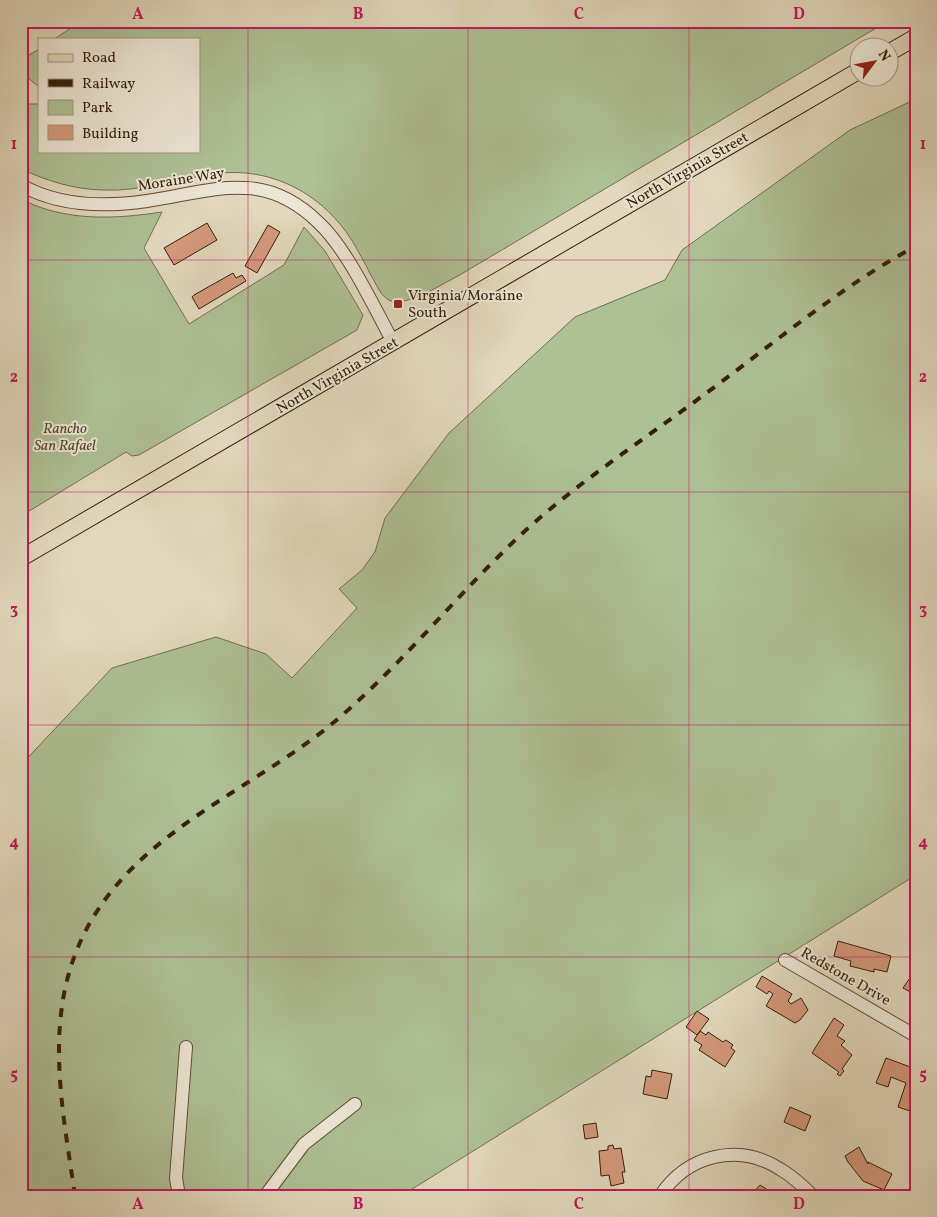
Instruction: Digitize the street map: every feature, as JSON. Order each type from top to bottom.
[{"type":"main road","points":[[900,46],[916,37]]},
{"type":"main road","name":"North Virginia Street","points":[[21,558],[850,76]]},
{"type":"street","name":"Moraine Way","points":[[21,185],[69,201],[114,205],[230,186],[276,194],[305,210],[331,236],[393,342]]},
{"type":"street","name":"Redstone Drive","points":[[785,960],[916,1036]]},
{"type":"street","points":[[179,1196],[176,1178],[186,1048]]},
{"type":"street","points":[[265,1196],[304,1144],[355,1104]]},
{"type":"street","points":[[660,1196],[669,1182],[697,1161],[716,1155],[742,1154],[761,1159],[780,1168],[813,1196]]},
{"type":"green space","points":[[74,21],[888,21],[859,38],[850,38],[850,44],[458,276],[421,295],[406,301],[395,302],[388,300],[381,293],[352,240],[340,224],[316,201],[302,191],[272,178],[256,174],[222,173],[147,187],[102,190],[60,184],[21,169],[21,104],[38,104],[38,152],[200,152],[200,38],[56,38],[76,25]]},
{"type":"green space","points":[[38,50],[38,86],[21,72],[21,60]]},
{"type":"green space","points":[[916,99],[916,875],[401,1196],[21,1196],[21,765],[112,668],[216,637],[266,654],[292,678],[357,608],[339,589],[362,570],[375,552],[385,518],[449,433],[575,317],[665,280],[682,250],[850,130]]},
{"type":"green space","name":"Rancho San Rafael","points":[[21,199],[55,212],[91,217],[127,216],[162,212],[144,248],[189,324],[284,265],[304,227],[325,251],[363,315],[357,330],[139,455],[132,456],[126,452],[21,516]]},
{"type":"building","points":[[207,223],[217,240],[174,265],[164,248]]},
{"type":"building","points":[[268,225],[280,232],[257,273],[245,266]]},
{"type":"building","points":[[233,273],[236,278],[242,275],[246,281],[199,309],[192,297]]},
{"type":"building","points":[[838,941],[891,956],[887,972],[874,969],[874,972],[850,966],[851,961],[834,956]]},
{"type":"building","points":[[912,975],[916,977],[916,999],[912,997],[914,994],[903,988]]},
{"type":"building","points":[[762,976],[792,994],[788,1001],[791,1004],[801,998],[808,1010],[800,1020],[795,1023],[766,1006],[773,994],[769,991],[767,994],[756,987]]},
{"type":"building","points":[[697,1011],[709,1019],[697,1035],[686,1027]]},
{"type":"building","points":[[834,1018],[844,1025],[837,1036],[845,1041],[841,1045],[852,1055],[842,1069],[844,1071],[840,1076],[837,1074],[839,1072],[812,1053]]},
{"type":"building","points":[[700,1031],[706,1035],[708,1032],[723,1042],[726,1040],[733,1045],[731,1048],[735,1051],[725,1067],[699,1050],[702,1045],[694,1040]]},
{"type":"building","points":[[886,1058],[913,1068],[910,1075],[916,1078],[916,1113],[898,1107],[906,1083],[891,1077],[888,1087],[876,1083]]},
{"type":"building","points":[[652,1070],[672,1074],[667,1099],[643,1094],[646,1076],[651,1077]]},
{"type":"building","points":[[790,1107],[811,1116],[805,1131],[784,1122]]},
{"type":"building","points":[[596,1123],[598,1137],[585,1139],[583,1125]]},
{"type":"building","points":[[613,1145],[614,1149],[621,1148],[625,1172],[622,1172],[624,1183],[611,1186],[609,1175],[601,1176],[599,1151],[608,1150],[608,1146]]},
{"type":"building","points":[[859,1147],[868,1164],[868,1162],[892,1174],[884,1190],[863,1181],[848,1162],[845,1156]]},
{"type":"building","points":[[760,1185],[774,1196],[754,1196],[752,1194]]},
{"type":"railway","points":[[75,1196],[65,1128],[59,1061],[64,995],[72,962],[86,930],[109,895],[136,864],[167,837],[272,767],[339,718],[387,673],[502,553],[569,494],[834,298],[861,279],[916,246]]},
{"type":"place","name":"Virginia/Moraine South","points":[[398,304]]}]
